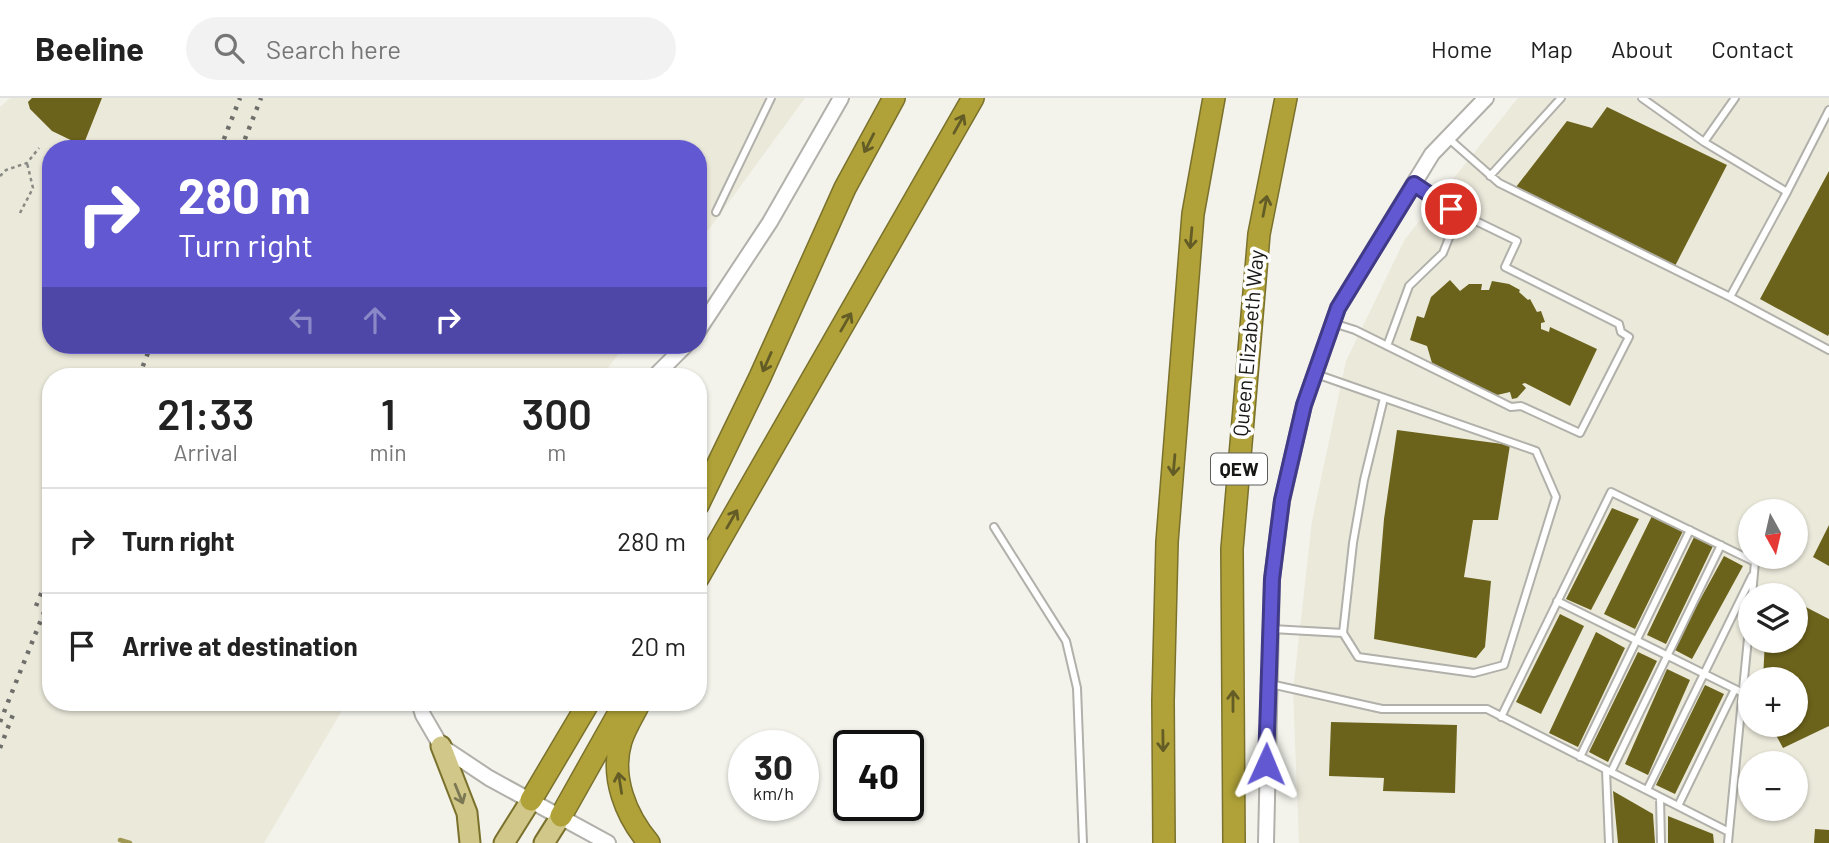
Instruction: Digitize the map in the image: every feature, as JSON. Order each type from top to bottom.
[{"type":"highway","points":[[707,486],[760,377],[845,188],[894,98]]},
{"type":"highway","points":[[707,562],[973,98]]},
{"type":"highway","points":[[1164,843],[1163,701],[1167,542],[1193,214],[1214,98]]},
{"type":"highway","name":"Queen Elizabeth Way","points":[[1234,843],[1232,549],[1259,234],[1286,98]]},
{"type":"highway","points":[[531,800],[584,711]]},
{"type":"highway","points":[[561,816],[620,711]]},
{"type":"highway","points":[[636,711],[621,742],[618,768],[622,800],[638,830],[649,843]]},
{"type":"main road","points":[[441,746],[467,813],[470,843]]},
{"type":"main road","points":[[505,843],[531,800]]},
{"type":"main road","points":[[544,843],[561,816]]},
{"type":"street","points":[[707,317],[770,222],[841,98]]},
{"type":"street","points":[[1266,843],[1272,579],[1282,500],[1304,405],[1338,308],[1432,154],[1486,98]]},
{"type":"street","points":[[663,368],[677,354]]},
{"type":"street","points":[[422,711],[441,746],[489,778],[608,843]]},
{"type":"lane","points":[[716,212],[771,98]]},
{"type":"lane","points":[[1490,176],[1561,98]]},
{"type":"lane","points":[[1642,98],[1704,142],[1787,192]]},
{"type":"lane","points":[[1704,142],[1735,98]]},
{"type":"lane","points":[[1730,297],[1829,110]]},
{"type":"lane","points":[[1448,138],[1490,176],[1511,189],[1730,297],[1829,350]]},
{"type":"lane","points":[[1333,323],[1387,345],[1511,408],[1521,406],[1580,433],[1629,337],[1621,332],[1619,324],[1505,267],[1517,241],[1459,213],[1414,184]]},
{"type":"lane","points":[[1387,345],[1409,286],[1443,253],[1459,213]]},
{"type":"lane","points":[[1315,373],[1536,451],[1556,497],[1504,664],[1474,673],[1358,657],[1343,634],[1353,543],[1364,480],[1384,398]]},
{"type":"lane","points":[[1501,716],[1611,492],[1755,562],[1753,583]]},
{"type":"lane","points":[[994,527],[1066,641],[1077,688],[1083,843]]},
{"type":"lane","points":[[1580,757],[1690,530]]},
{"type":"lane","points":[[1609,843],[1609,771],[1721,545]]},
{"type":"lane","points":[[1647,790],[1754,571]]},
{"type":"lane","points":[[1558,601],[1738,690]]},
{"type":"lane","points":[[1270,629],[1343,634]]},
{"type":"lane","points":[[1269,684],[1382,709],[1487,709],[1729,832]]},
{"type":"lane","points":[[1678,806],[1735,689]]},
{"type":"lane","points":[[1728,843],[1739,737]]},
{"type":"lane","points":[[1660,797],[1661,843]]},
{"type":"path","points":[[0,176],[6,170],[27,163],[40,148]]},
{"type":"path","points":[[20,213],[33,188],[27,163]]},
{"type":"shaded area","points":[[10,98],[805,98],[707,232],[707,140],[42,140],[42,354],[618,354],[608,368],[42,368],[42,711],[342,711],[264,843],[0,843],[0,107]]},
{"type":"shaded area","points":[[1518,98],[1829,98],[1829,843],[1299,843],[1293,691],[1312,521],[1346,361],[1405,239]]},
{"type":"building","points":[[32,98],[102,98],[85,140],[71,140],[52,131],[30,109],[28,102]]},
{"type":"building","points":[[1607,107],[1727,165],[1675,266],[1516,187],[1567,121],[1592,128]]},
{"type":"building","points":[[1829,171],[1829,334],[1828,336],[1760,299]]},
{"type":"building","points":[[1450,280],[1460,291],[1469,284],[1482,284],[1481,290],[1489,290],[1492,281],[1509,284],[1530,299],[1537,312],[1541,311],[1545,322],[1541,323],[1541,329],[1549,332],[1550,327],[1597,349],[1570,406],[1525,383],[1522,384],[1526,388],[1517,398],[1512,399],[1510,392],[1497,395],[1486,392],[1432,363],[1427,346],[1410,340],[1417,316],[1424,318],[1431,297]]},
{"type":"building","points":[[1397,430],[1510,445],[1498,520],[1473,520],[1464,577],[1491,581],[1485,647],[1476,658],[1374,639],[1384,519]]},
{"type":"building","points":[[1612,508],[1639,519],[1591,610],[1566,599]]},
{"type":"building","points":[[1652,516],[1683,531],[1635,629],[1604,614]]},
{"type":"building","points":[[1829,525],[1829,566],[1813,557]]},
{"type":"building","points":[[1694,537],[1713,546],[1666,644],[1647,635]]},
{"type":"building","points":[[1724,556],[1738,563],[1738,569],[1741,569],[1692,659],[1673,649]]},
{"type":"building","points":[[1808,608],[1829,619],[1829,726],[1808,736],[1808,667],[1764,667],[1764,653],[1808,653]]},
{"type":"building","points":[[1560,614],[1584,626],[1541,714],[1516,702]]},
{"type":"building","points":[[1596,632],[1625,648],[1578,747],[1549,733]]},
{"type":"building","points":[[1638,652],[1657,661],[1608,762],[1589,752]]},
{"type":"building","points":[[1667,669],[1690,680],[1648,775],[1625,764]]},
{"type":"building","points":[[1705,685],[1724,694],[1675,794],[1656,785]]},
{"type":"building","points":[[1331,722],[1457,725],[1455,793],[1383,791],[1384,778],[1329,776]]},
{"type":"building","points":[[1777,737],[1806,737],[1783,748]]},
{"type":"building","points":[[1613,791],[1653,814],[1655,843],[1618,843]]},
{"type":"building","points":[[1668,816],[1713,834],[1714,843],[1668,843]]},
{"type":"building","points":[[1815,829],[1829,830],[1829,843],[1814,843]]},
{"type":"waterway","points":[[120,840],[130,843]]},
{"type":"railway","points":[[224,140],[240,98]]},
{"type":"railway","points":[[245,140],[261,98]]},
{"type":"railway","points":[[142,368],[148,354]]},
{"type":"railway","points":[[36,606],[42,592]]},
{"type":"railway","points":[[0,722],[42,617]]},
{"type":"railway","points":[[0,748],[14,712]]},
{"type":"route","points":[[1266,764],[1272,579],[1282,500],[1304,405],[1338,308],[1414,184],[1451,209]]}]
